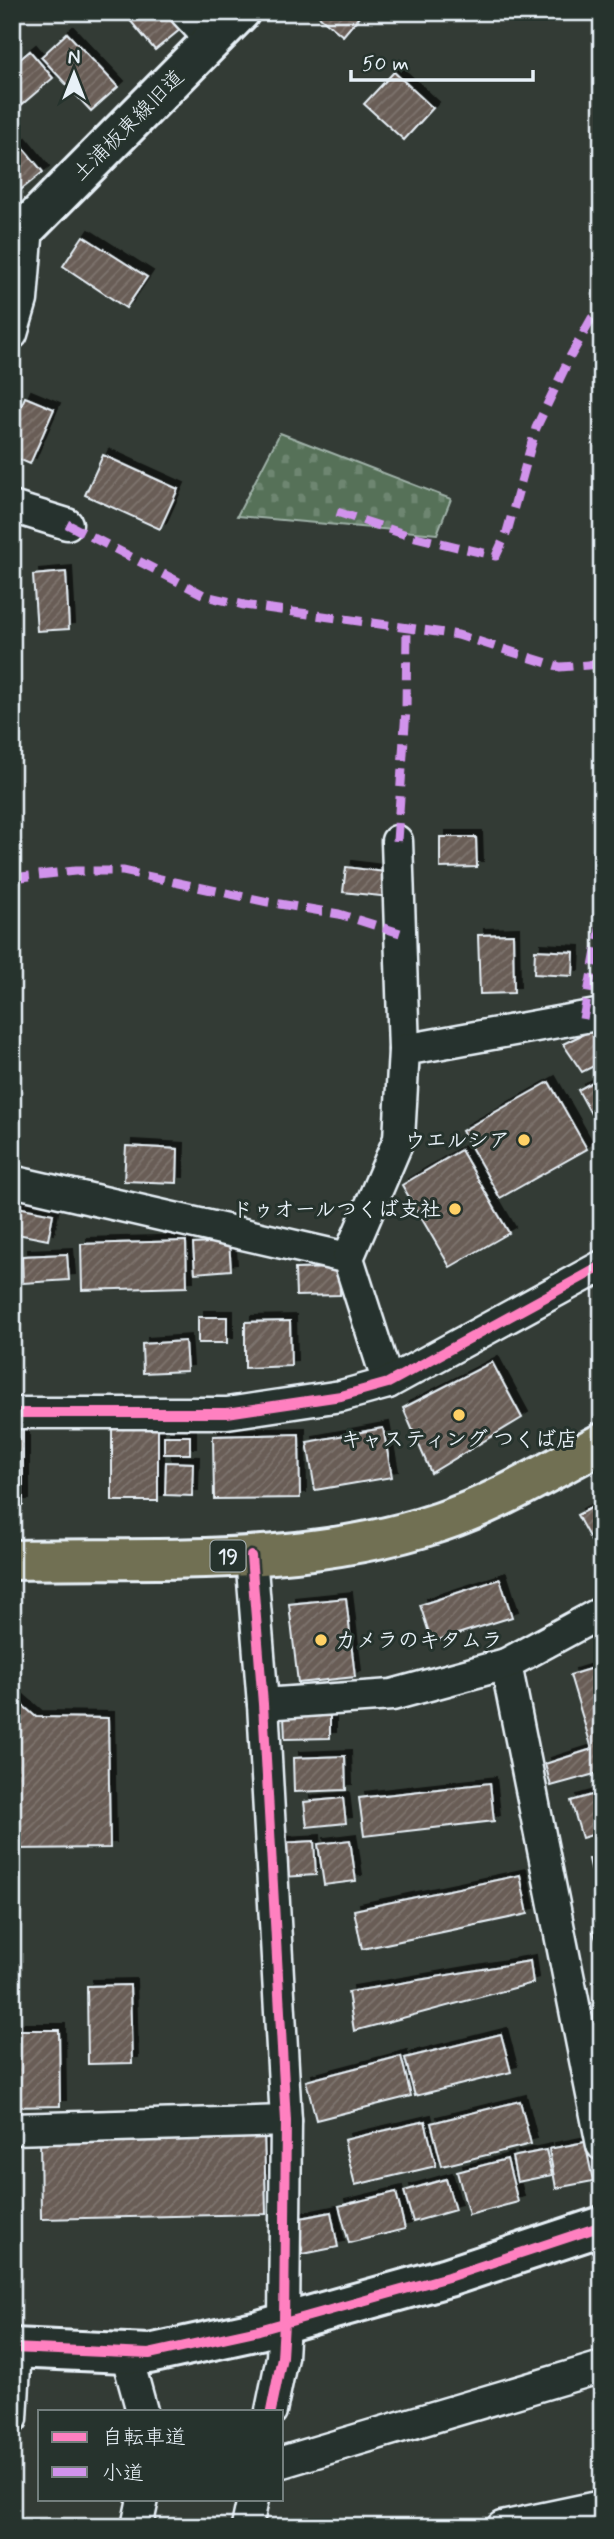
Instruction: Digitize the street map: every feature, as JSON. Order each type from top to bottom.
[{"type":"main road","name":"19","points":[[12,1560],[251,1556],[317,1551],[375,1541],[441,1522],[493,1501],[602,1443]]},
{"type":"street","points":[[186,12],[213,42]]},
{"type":"street","name":"土浦板東線旧道","points":[[20,230],[213,42],[240,12]]},
{"type":"street","points":[[12,334],[22,300],[20,230]]},
{"type":"street","points":[[12,508],[67,524]]},
{"type":"street","points":[[388,1383],[348,1258],[399,1139],[404,1050],[397,841]]},
{"type":"street","points":[[404,1050],[602,1014]]},
{"type":"street","points":[[12,1181],[348,1258]]},
{"type":"street","points":[[12,1413],[227,1413],[341,1396],[388,1383],[602,1266]]},
{"type":"street","points":[[251,1556],[263,1704],[286,2121],[284,2323],[282,2357],[271,2410]]},
{"type":"street","points":[[263,1704],[392,1695],[506,1664],[602,1612]]},
{"type":"street","points":[[506,1664],[602,2145]]},
{"type":"street","points":[[12,2129],[286,2121]]},
{"type":"street","points":[[12,2419],[14,2348],[149,2354],[284,2323],[448,2277],[602,2226]]},
{"type":"street","points":[[127,2353],[142,2410]]},
{"type":"street","points":[[284,2461],[602,2367]]},
{"type":"street","points":[[137,2527],[143,2500]]},
{"type":"street","points":[[247,2527],[253,2500]]},
{"type":"street","points":[[502,2527],[602,2507]]},
{"type":"green space","points":[[280,433],[451,499],[437,534],[237,516]]},
{"type":"building","points":[[123,12],[169,12],[182,28],[155,50]]},
{"type":"building","points":[[314,12],[363,12],[343,36]]},
{"type":"building","points":[[67,33],[118,87],[91,111],[41,57]]},
{"type":"building","points":[[30,51],[53,78],[12,113],[12,66]]},
{"type":"building","points":[[394,72],[433,108],[404,140],[364,104]]},
{"type":"building","points":[[20,144],[43,172],[18,192],[12,185],[12,151]]},
{"type":"building","points":[[83,236],[147,277],[126,308],[63,266]]},
{"type":"building","points":[[25,397],[54,409],[30,464],[12,456],[12,427]]},
{"type":"building","points":[[103,455],[178,489],[160,529],[85,495]]},
{"type":"building","points":[[66,572],[69,629],[37,631],[33,575]]},
{"type":"building","points":[[440,837],[476,837],[477,867],[440,868]]},
{"type":"building","points":[[346,867],[393,873],[390,897],[343,892]]},
{"type":"building","points":[[513,934],[514,993],[480,994],[478,935]]},
{"type":"building","points":[[535,950],[574,952],[573,976],[534,974]]},
{"type":"building","points":[[596,1028],[602,1042],[602,1062],[582,1072],[563,1044]]},
{"type":"building","points":[[602,1077],[602,1108],[591,1114],[578,1090]]},
{"type":"building","name":"ウエルシア","points":[[549,1082],[587,1149],[500,1198],[462,1131]]},
{"type":"building","points":[[126,1146],[178,1149],[177,1183],[124,1181]]},
{"type":"building","name":"ドゥオールつくば支社","points":[[461,1150],[509,1233],[450,1267],[402,1185]]},
{"type":"building","points":[[12,1206],[53,1214],[48,1240],[12,1233]]},
{"type":"building","points":[[186,1241],[187,1287],[82,1290],[81,1244]]},
{"type":"building","points":[[229,1242],[231,1270],[195,1273],[193,1244]]},
{"type":"building","points":[[67,1254],[69,1280],[23,1283],[22,1256]]},
{"type":"building","points":[[339,1268],[340,1295],[296,1296],[295,1269]]},
{"type":"building","points":[[198,1317],[227,1317],[227,1343],[198,1343]]},
{"type":"building","points":[[290,1321],[291,1366],[245,1368],[245,1322]]},
{"type":"building","points":[[185,1341],[187,1371],[143,1373],[142,1344]]},
{"type":"building","points":[[492,1362],[522,1418],[431,1473],[403,1408]]},
{"type":"building","points":[[112,1424],[158,1424],[158,1501],[112,1501]]},
{"type":"building","points":[[383,1428],[392,1477],[315,1490],[307,1442]]},
{"type":"building","points":[[12,1429],[23,1429],[23,1505],[12,1505]]},
{"type":"building","points":[[299,1434],[300,1498],[214,1499],[213,1436]]},
{"type":"building","points":[[164,1436],[190,1436],[190,1454],[164,1454]]},
{"type":"building","points":[[166,1462],[193,1463],[192,1496],[165,1495]]},
{"type":"building","points":[[602,1502],[602,1561],[577,1515]]},
{"type":"building","points":[[500,1579],[512,1617],[432,1642],[420,1605]]},
{"type":"building","points":[[346,1598],[355,1677],[298,1683],[289,1604]]},
{"type":"building","points":[[602,1665],[602,1772],[551,1786],[545,1764],[592,1749],[570,1675]]},
{"type":"building","points":[[12,1696],[36,1717],[108,1718],[110,1848],[12,1849]]},
{"type":"building","points":[[284,1716],[330,1716],[330,1738],[285,1739]]},
{"type":"building","points":[[345,1756],[346,1790],[294,1792],[293,1758]]},
{"type":"building","points":[[490,1783],[494,1821],[364,1836],[359,1798]]},
{"type":"building","points":[[602,1792],[602,1832],[582,1838],[571,1801]]},
{"type":"building","points":[[343,1798],[346,1823],[307,1827],[304,1802]]},
{"type":"building","points":[[350,1840],[356,1881],[324,1885],[318,1844]]},
{"type":"building","points":[[314,1841],[316,1875],[282,1877],[280,1843]]},
{"type":"building","points":[[602,1856],[602,1901],[599,1902],[589,1859]]},
{"type":"building","points":[[520,1875],[528,1914],[362,1949],[354,1910]]},
{"type":"building","points":[[602,1928],[602,1955],[593,1931]]},
{"type":"building","points":[[530,1961],[533,1983],[354,2031],[348,1992]]},
{"type":"building","points":[[130,1985],[132,2063],[88,2064],[87,1986]]},
{"type":"building","points":[[12,2030],[59,2030],[60,2106],[12,2107]]},
{"type":"building","points":[[501,2034],[511,2072],[415,2096],[405,2058]]},
{"type":"building","points":[[401,2056],[411,2096],[316,2120],[306,2081]]},
{"type":"building","points":[[520,2101],[531,2144],[442,2166],[431,2123]]},
{"type":"building","points":[[425,2121],[436,2166],[355,2185],[344,2140]]},
{"type":"building","points":[[264,2130],[266,2214],[41,2219],[40,2135]]},
{"type":"building","points":[[585,2142],[593,2181],[556,2188],[549,2149]]},
{"type":"building","points":[[546,2150],[552,2175],[517,2182],[512,2157]]},
{"type":"building","points":[[507,2159],[518,2202],[469,2215],[457,2172]]},
{"type":"building","points":[[446,2179],[455,2210],[413,2222],[404,2191]]},
{"type":"building","points":[[396,2192],[405,2229],[349,2243],[339,2206]]},
{"type":"building","points":[[331,2212],[338,2247],[303,2254],[296,2219]]},
{"type":"marked path","points":[[337,512],[407,535],[496,556],[507,532],[536,428],[592,318],[602,312]]},
{"type":"marked path","points":[[67,524],[206,596],[244,605],[458,635],[560,667],[602,664]]},
{"type":"marked path","points":[[397,841],[406,710],[407,628]]},
{"type":"marked path","points":[[12,878],[75,871],[123,871],[339,914],[400,933]]},
{"type":"marked path","points":[[583,1019],[602,920]]},
{"type":"cycle path","points":[[12,1413],[227,1413],[341,1396],[388,1383],[602,1266]]},
{"type":"cycle path","points":[[251,1556],[263,1704],[286,2121],[284,2323],[282,2357],[271,2410]]},
{"type":"cycle path","points":[[12,2348],[149,2354],[259,2330],[448,2277],[602,2226]]},
{"type":"place","name":"ウエルシア","points":[[524,1140]]},
{"type":"place","name":"ドゥオールつくば支社","points":[[455,1209]]},
{"type":"place","name":"キャスティング つくば店","points":[[459,1415]]},
{"type":"place","name":"カメラのキタムラ","points":[[321,1640]]}]
